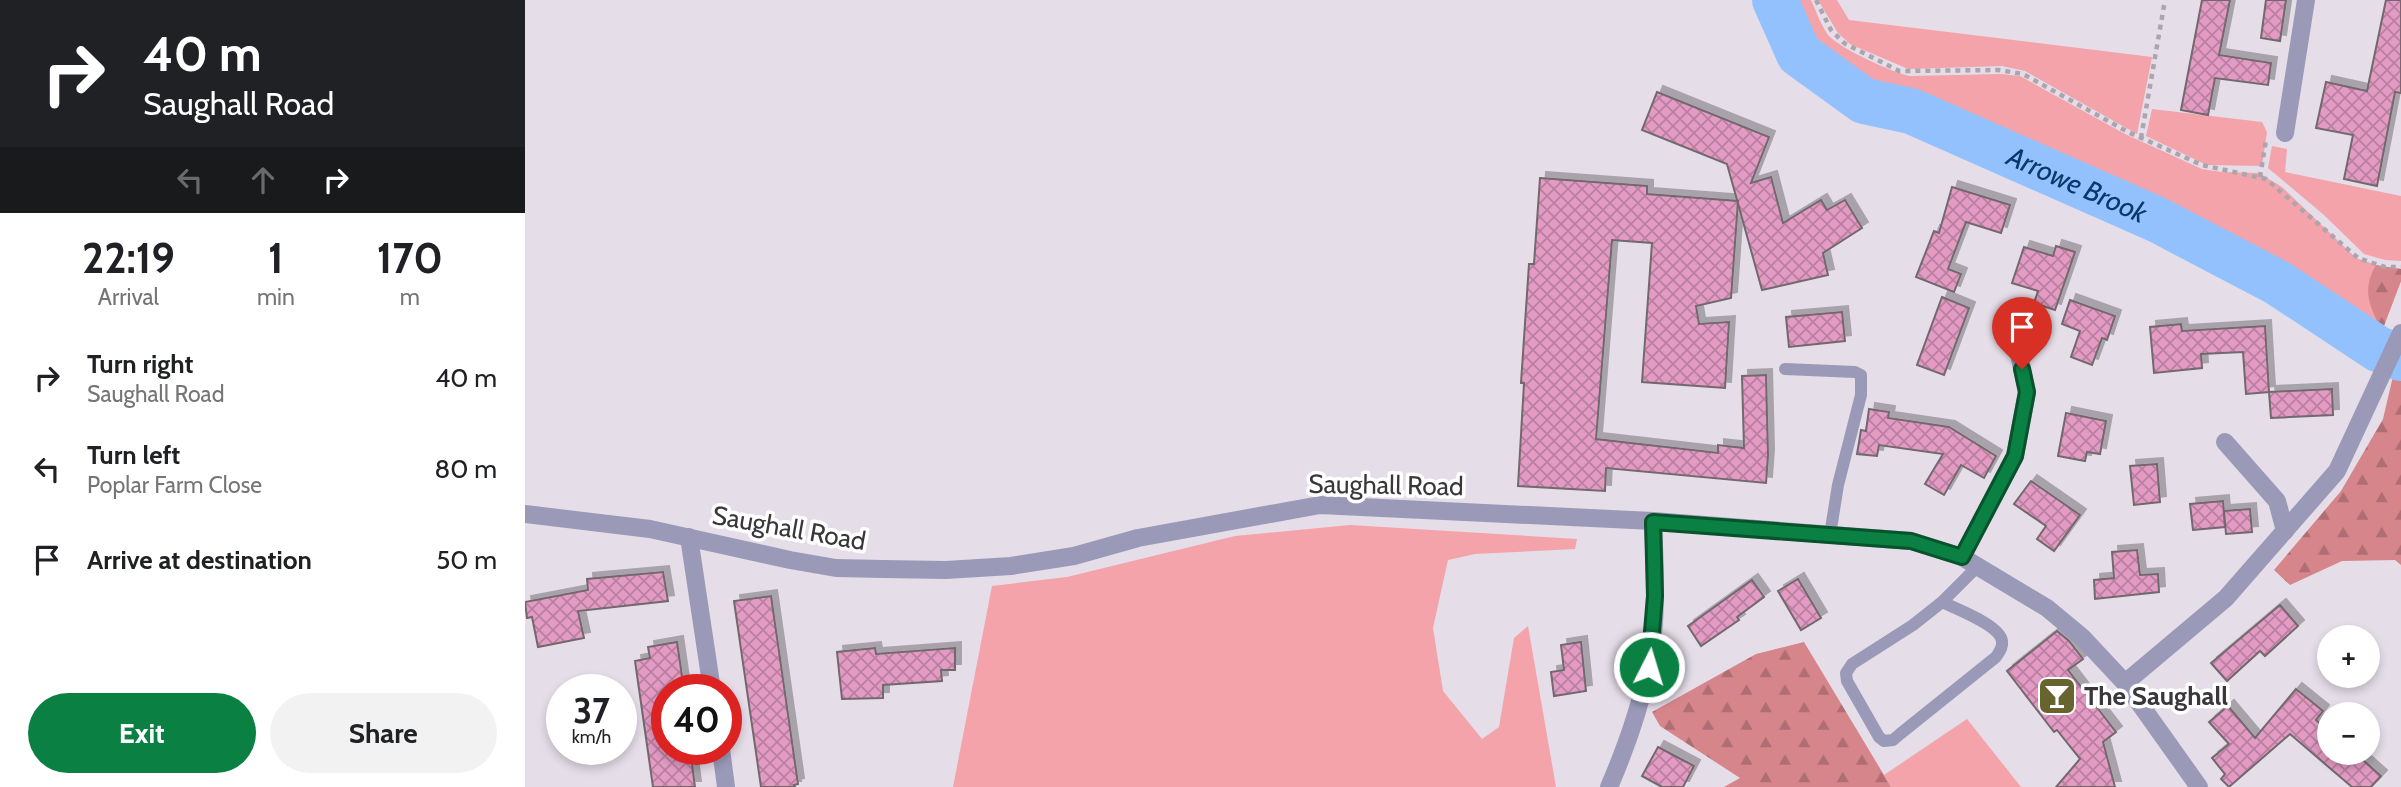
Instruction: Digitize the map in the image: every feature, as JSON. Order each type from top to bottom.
[{"type":"street","points":[[2285,133],[2306,0]]},
{"type":"street","points":[[1970,561],[2015,456],[2027,392],[2012,321]]},
{"type":"street","points":[[2125,683],[2226,598],[2337,471],[2401,333]]},
{"type":"street","points":[[2225,442],[2277,502],[2285,531]]},
{"type":"street","name":"Saughall Road","points":[[525,514],[650,529],[836,568],[946,570],[1011,566],[1074,556],[1138,538],[1319,505],[1653,522],[1911,541],[1970,561],[2047,608],[2083,637],[2125,683],[2199,787]]},
{"type":"street","points":[[1609,787],[1621,760],[1649,667],[1655,596],[1653,522]]},
{"type":"street","points":[[689,537],[710,674]]},
{"type":"street","points":[[723,765],[726,787]]},
{"type":"lane","points":[[1785,369],[1855,372],[1861,375],[1863,382],[1838,485],[1830,535]]},
{"type":"lane","points":[[1942,602],[1995,628],[2002,639],[2002,648],[1996,657],[1901,734],[1893,740],[1885,741],[1879,737],[1847,681],[1846,673],[1852,664],[1913,625],[1942,602],[1970,561]]},
{"type":"path","points":[[1816,0],[1831,30],[1845,43],[1899,71],[1999,70],[2023,74],[2141,138],[2202,165],[2260,177],[2281,190],[2358,258],[2385,267],[2401,267]]},
{"type":"path","points":[[2141,138],[2165,0]]},
{"type":"path","points":[[2260,177],[2266,139],[2285,133]]},
{"type":"shaded area","points":[[1790,0],[1811,0],[1828,35],[1854,53],[1892,70],[1910,76],[2020,76],[2125,134],[2202,169],[2259,173],[2282,187],[2356,258],[2401,269],[2401,281],[2382,331],[2371,337],[2342,318],[2283,267],[2187,214],[1885,93],[1828,67],[1802,37]]},
{"type":"shaded area","points":[[1818,0],[1837,0],[1849,20],[2152,57],[2137,134],[2025,71],[2002,66],[1908,69],[1850,44],[1838,33]]},
{"type":"shaded area","points":[[2152,109],[2262,122],[2267,132],[2262,166],[2207,165],[2146,136]]},
{"type":"shaded area","points":[[2272,146],[2287,149],[2285,172],[2401,196],[2401,261],[2364,254],[2324,215],[2268,168]]},
{"type":"shaded area","points":[[1350,525],[1577,539],[1575,549],[1475,554],[1448,560],[1433,628],[1443,691],[1482,739],[1499,727],[1514,638],[1528,626],[1556,787],[953,787],[992,586],[1067,577],[1235,536]]},
{"type":"shaded area","points":[[1967,719],[2021,787],[1891,787],[1884,775]]},
{"type":"green space","points":[[2376,265],[2401,269],[2401,281],[2382,331],[2371,306],[2368,291],[2371,274]]},
{"type":"green space","points":[[2394,372],[2401,376],[2401,565],[2395,560],[2342,561],[2290,585],[2274,570],[2341,491],[2383,419]]},
{"type":"green space","points":[[1804,642],[1891,787],[1724,787],[1740,778],[1660,726],[1652,712],[1756,654]]},
{"type":"building","points":[[2202,0],[2230,0],[2219,55],[2271,63],[2268,85],[2215,78],[2208,115],[2181,110]]},
{"type":"building","points":[[2266,0],[2286,0],[2280,41],[2261,38]]},
{"type":"building","points":[[2386,0],[2401,0],[2401,93],[2395,92],[2377,186],[2344,179],[2353,135],[2316,128],[2326,82],[2367,91]]},
{"type":"building","points":[[1657,92],[1769,137],[1751,183],[1771,177],[1783,223],[1821,200],[1827,210],[1845,200],[1862,228],[1823,253],[1828,275],[1762,290],[1727,164],[1642,130]]},
{"type":"building","points":[[1540,178],[1647,186],[1647,194],[1738,201],[1731,298],[1696,306],[1699,324],[1729,322],[1725,388],[1642,382],[1652,243],[1612,240],[1596,439],[1718,453],[1718,445],[1744,448],[1742,376],[1766,375],[1766,483],[1606,468],[1605,491],[1518,486],[1524,383],[1521,383],[1529,264],[1534,264]]},
{"type":"building","points":[[1952,187],[2010,205],[2001,233],[1966,222],[1948,269],[1961,274],[1954,292],[1916,277],[1934,231],[1939,233]]},
{"type":"building","points":[[2056,246],[2075,252],[2055,310],[2034,303],[2038,291],[2012,283],[2024,247],[2053,256]]},
{"type":"building","points":[[1942,297],[1969,308],[1944,375],[1917,365]]},
{"type":"building","points":[[2070,300],[2115,316],[2107,340],[2102,338],[2092,365],[2071,357],[2080,331],[2062,324]]},
{"type":"building","points":[[1842,312],[1845,341],[1789,347],[1786,317]]},
{"type":"building","points":[[2181,324],[2182,331],[2265,326],[2269,392],[2246,394],[2243,352],[2201,354],[2202,368],[2154,373],[2150,327]]},
{"type":"building","points":[[2332,389],[2333,415],[2271,418],[2269,392]]},
{"type":"building","points":[[1869,409],[1889,412],[1888,418],[1949,427],[1996,456],[1984,478],[1961,465],[1944,495],[1925,484],[1943,454],[1879,445],[1877,456],[1857,454],[1861,430],[1866,431]]},
{"type":"building","points":[[2066,413],[2106,421],[2100,454],[2087,452],[2085,461],[2058,456]]},
{"type":"building","points":[[2157,464],[2160,502],[2134,505],[2130,466]]},
{"type":"building","points":[[2031,481],[2080,515],[2054,551],[2037,539],[2046,526],[2014,504]]},
{"type":"building","points":[[2223,501],[2225,527],[2193,530],[2190,504]]},
{"type":"building","points":[[2250,509],[2252,532],[2226,534],[2224,511]]},
{"type":"building","points":[[2137,550],[2140,575],[2158,574],[2159,592],[2095,599],[2094,580],[2114,578],[2112,552]]},
{"type":"building","points":[[663,572],[668,601],[578,611],[584,638],[538,647],[532,617],[527,618],[525,602],[588,590],[587,579]]},
{"type":"building","points":[[1798,579],[1821,618],[1801,630],[1778,591]]},
{"type":"building","points":[[1752,580],[1764,597],[1737,617],[1739,620],[1701,646],[1688,626]]},
{"type":"building","points":[[771,596],[798,784],[794,785],[795,787],[761,787],[734,601]]},
{"type":"building","points":[[2280,605],[2298,626],[2265,656],[2260,651],[2227,681],[2211,663]]},
{"type":"building","name":"The Saughall","points":[[2057,631],[2083,659],[2068,670],[2116,732],[2103,742],[2115,787],[2056,787],[2080,759],[2057,730],[2054,732],[2007,671]]},
{"type":"building","points":[[677,642],[682,674],[651,674],[651,765],[692,765],[695,787],[653,787],[635,661],[650,658],[648,647]]},
{"type":"building","points":[[1581,642],[1586,691],[1554,696],[1551,672],[1564,670],[1561,645]]},
{"type":"building","points":[[875,648],[876,654],[955,648],[955,670],[941,670],[942,681],[883,685],[883,698],[842,699],[837,652]]},
{"type":"building","points":[[2296,689],[2317,706],[2317,757],[2290,734],[2229,787],[2221,779],[2225,774],[2212,758],[2229,744],[2209,722],[2228,706],[2255,738]]},
{"type":"building","points":[[1658,747],[1694,766],[1683,787],[1662,787],[1642,776]]},
{"type":"building","points":[[2326,765],[2369,765],[2381,776],[2371,787],[2352,787]]},
{"type":"waterway","name":"Arrowe Brook","points":[[1775,0],[1799,54],[1864,101],[1911,111],[2158,220],[2278,283],[2378,349],[2401,358]]},
{"type":"place","name":"The Saughall","points":[[2057,696]]},
{"type":"route","points":[[1649,667],[1655,596],[1653,522],[1911,541],[1962,557],[2015,456],[2027,392],[2022,369]]}]
